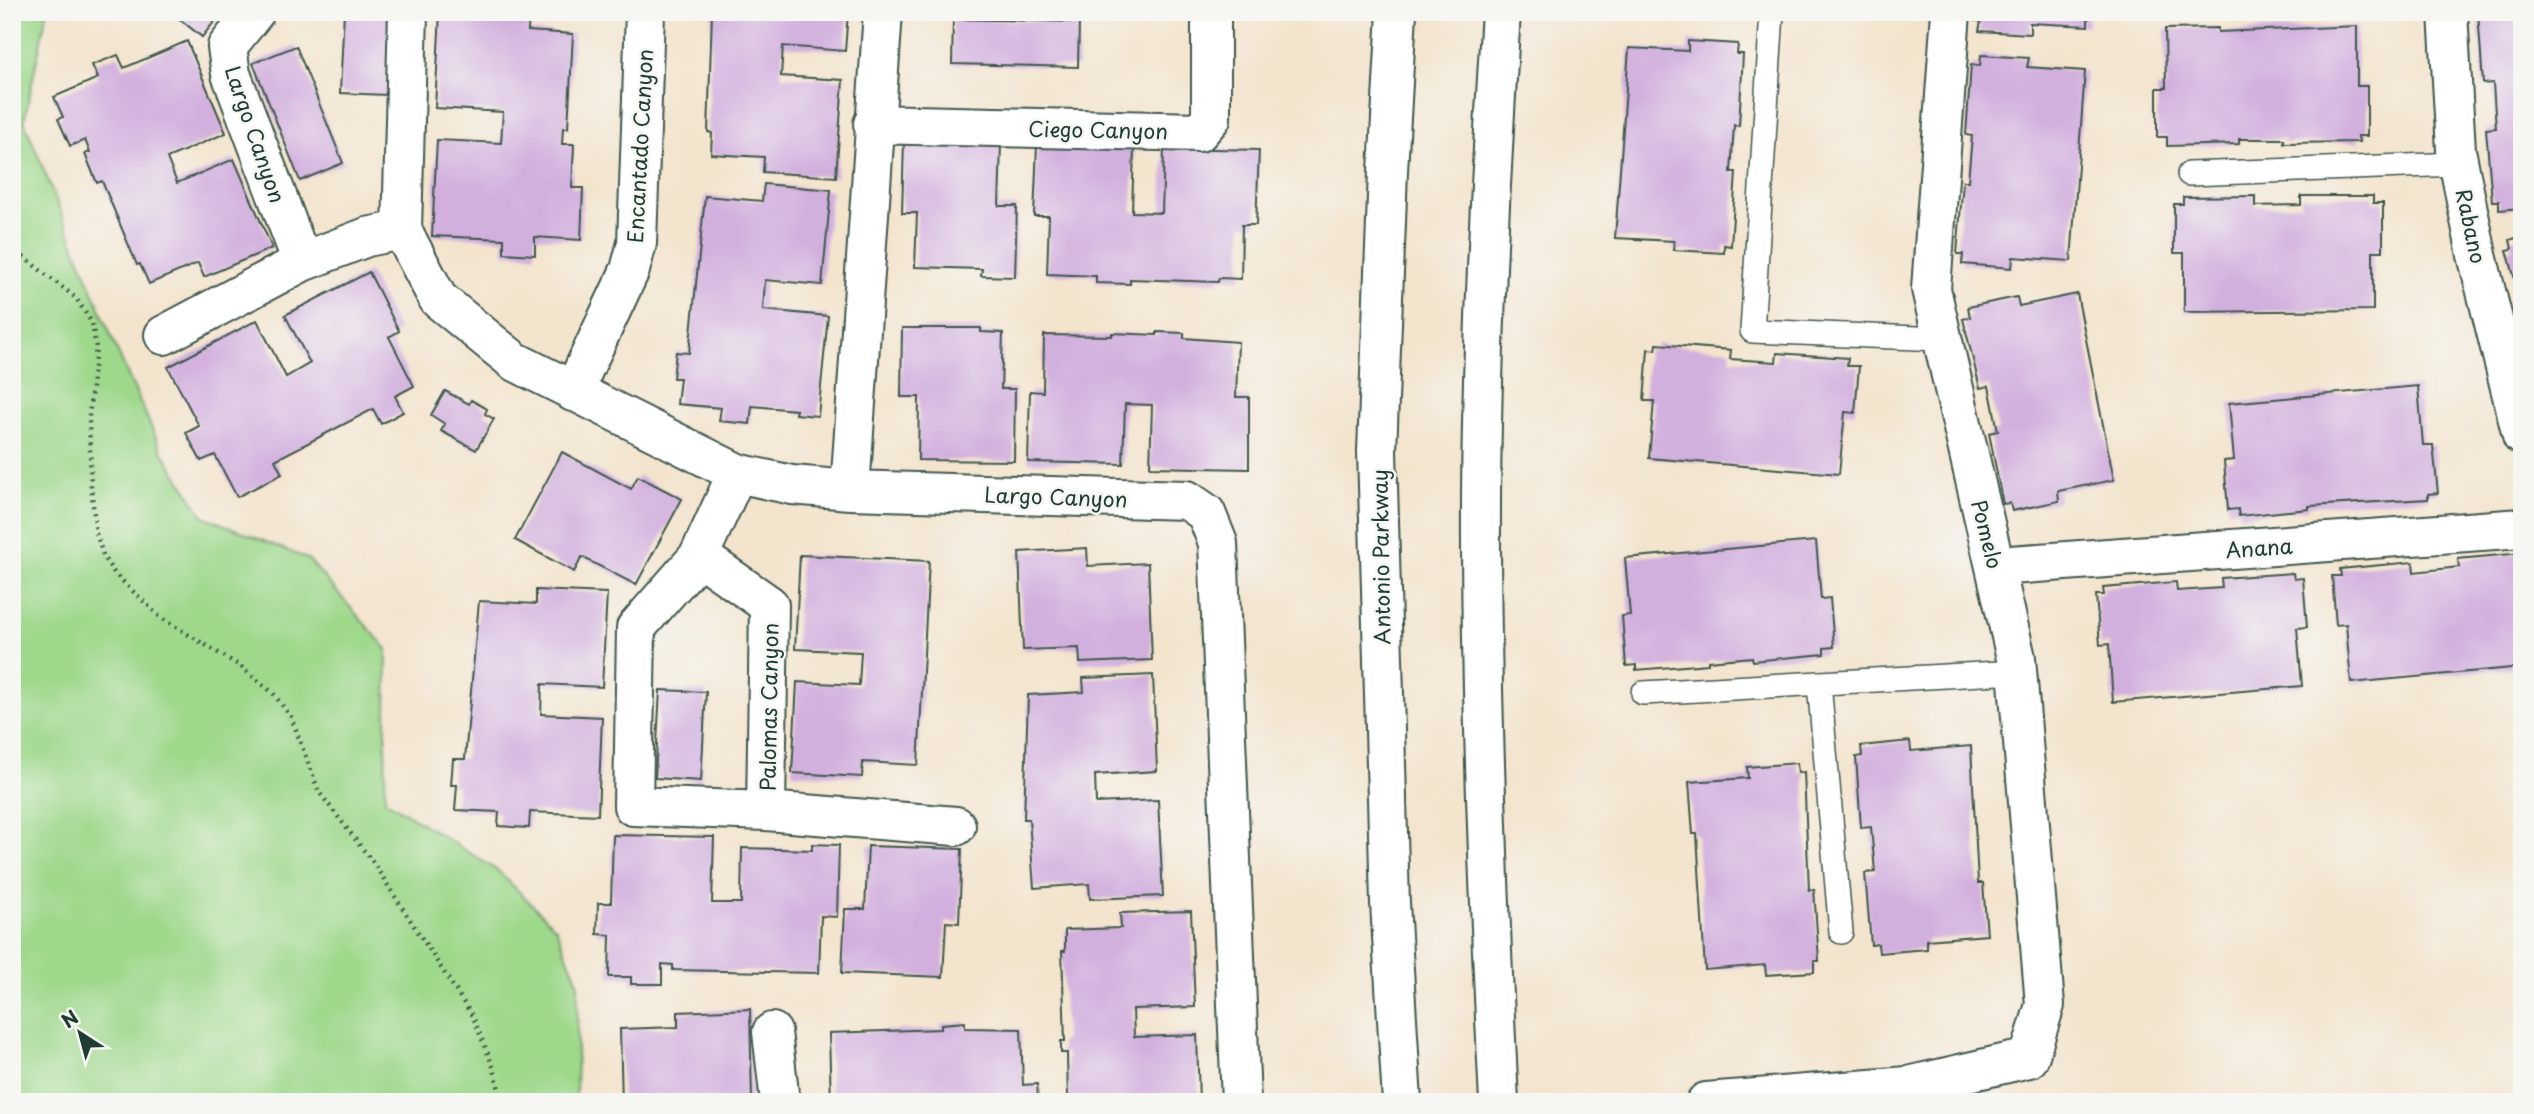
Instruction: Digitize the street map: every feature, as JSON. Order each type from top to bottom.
[{"type":"street","name":"Largo Canyon","points":[[255,12],[227,47],[231,74],[302,262]]},
{"type":"street","name":"Largo Canyon","points":[[408,12],[402,230],[439,299],[514,361],[737,473],[792,485],[850,490],[1187,500],[1206,513],[1218,543],[1241,1102]]},
{"type":"street","name":"Encantado Canyon","points":[[573,392],[630,270],[637,243],[645,12]]},
{"type":"street","points":[[850,490],[873,124],[883,12]]},
{"type":"street","name":"Ciego Canyon","points":[[873,124],[1199,132],[1211,118],[1211,12]]},
{"type":"street","name":"Antonio Parkway","points":[[1397,12],[1377,451],[1390,890],[1402,1102]]},
{"type":"street","points":[[1499,1102],[1486,816],[1481,547],[1486,307],[1501,12]]},
{"type":"street","name":"Pomelo","points":[[1907,1094],[2029,1058],[2045,1005],[2017,672],[1996,566],[1940,339],[1931,289],[1951,12]]},
{"type":"street","name":"Rabano","points":[[2448,12],[2459,164],[2477,255],[2522,436]]},
{"type":"street","points":[[164,335],[302,262],[367,237],[402,230]]},
{"type":"street","name":"Palomas Canyon","points":[[737,473],[699,556],[636,628],[634,806],[766,811],[956,826]]},
{"type":"street","name":"Anana","points":[[1996,566],[2522,528]]},
{"type":"street","name":"Palomas Canyon","points":[[699,556],[769,605],[766,811]]},
{"type":"street","points":[[772,1031],[780,1102]]},
{"type":"street","points":[[1706,1102],[1907,1094]]},
{"type":"lane","points":[[1772,12],[1752,331],[1940,339]]},
{"type":"lane","points":[[2189,174],[2459,164]]},
{"type":"lane","points":[[1643,693],[2017,672]]},
{"type":"lane","points":[[1819,683],[1841,932]]},
{"type":"path","points":[[12,248],[76,298],[92,323],[96,347],[89,417],[91,487],[96,533],[104,558],[115,574],[162,618],[240,666],[273,693],[291,717],[319,792],[372,861],[473,1017],[494,1069],[502,1102]]},
{"type":"green space","points":[[12,12],[47,12],[24,121],[118,353],[162,451],[203,516],[308,559],[387,649],[385,800],[498,871],[556,928],[578,982],[576,1102],[12,1102]]},
{"type":"building","points":[[171,12],[222,12],[202,37]]},
{"type":"building","points":[[344,12],[390,12],[387,95],[340,93]]},
{"type":"building","points":[[440,12],[529,14],[528,31],[573,34],[568,128],[563,128],[562,144],[574,144],[572,188],[583,188],[581,240],[535,237],[535,255],[504,253],[504,239],[432,236],[437,140],[501,143],[503,112],[435,108]]},
{"type":"building","points":[[712,12],[848,12],[845,51],[783,46],[781,76],[843,80],[836,177],[763,172],[764,157],[711,154],[712,133],[708,132]]},
{"type":"building","points":[[1975,12],[2088,12],[2088,26],[2030,23],[2030,34],[1979,31],[1981,21],[1975,21]]},
{"type":"building","points":[[2478,12],[2522,12],[2522,208],[2499,210],[2499,201],[2492,201],[2486,129],[2496,128],[2493,83],[2483,84]]},
{"type":"building","points":[[953,19],[1079,22],[1078,67],[952,64]]},
{"type":"building","points":[[2357,26],[2357,86],[2367,86],[2367,136],[2358,136],[2359,142],[2284,143],[2284,139],[2239,139],[2239,144],[2167,146],[2167,137],[2157,137],[2157,88],[2166,88],[2165,29],[2218,28],[2218,32]]},
{"type":"building","points":[[187,41],[226,133],[167,158],[177,183],[234,159],[272,248],[204,277],[198,263],[149,284],[140,264],[137,265],[102,181],[97,183],[85,154],[90,152],[85,140],[70,146],[58,119],[63,117],[54,97],[98,78],[92,65],[118,55],[124,68]]},
{"type":"building","points":[[1688,41],[1738,44],[1737,54],[1743,54],[1739,126],[1734,125],[1731,172],[1736,172],[1731,246],[1724,245],[1724,253],[1673,250],[1674,241],[1615,238],[1629,48],[1688,51]]},
{"type":"building","points":[[296,46],[343,163],[300,181],[253,63]]},
{"type":"building","points":[[1981,55],[2029,58],[2027,67],[2085,71],[2071,261],[2013,257],[2012,268],[1962,264],[1963,254],[1957,254],[1963,181],[1968,181],[1972,136],[1966,135],[1971,65],[1980,66]]},
{"type":"building","points":[[904,141],[1001,144],[999,206],[1017,206],[1015,277],[981,276],[982,269],[915,267],[917,213],[902,213]]},
{"type":"building","points":[[1037,145],[1134,148],[1132,212],[1162,213],[1164,148],[1259,150],[1256,225],[1242,225],[1241,279],[1219,278],[1218,282],[1130,279],[1130,284],[1096,283],[1096,276],[1047,274],[1049,216],[1034,216]]},
{"type":"building","points":[[764,184],[831,190],[822,285],[765,280],[763,310],[828,316],[818,416],[795,414],[796,410],[752,406],[750,424],[719,421],[721,408],[677,404],[680,378],[673,378],[676,352],[689,353],[705,196],[762,201]]},
{"type":"building","points":[[2255,196],[2255,206],[2301,205],[2301,196],[2373,196],[2373,203],[2383,203],[2383,251],[2373,251],[2373,310],[2184,312],[2184,253],[2174,253],[2174,204],[2183,204],[2183,197]]},
{"type":"building","points":[[2522,236],[2521,302],[2507,250],[2512,249],[2510,240]]},
{"type":"building","points":[[369,272],[399,331],[389,337],[414,386],[395,396],[403,412],[381,424],[373,409],[275,460],[282,474],[237,497],[215,455],[201,461],[186,433],[199,426],[168,367],[257,320],[286,377],[310,363],[285,315]]},
{"type":"building","points":[[2077,294],[2114,480],[2058,491],[2059,501],[2012,511],[2010,503],[2003,504],[1989,433],[1998,431],[1989,386],[1980,388],[1963,319],[1970,317],[1968,307],[2017,297],[2019,306]]},
{"type":"building","points":[[902,328],[981,328],[981,332],[1003,333],[1001,389],[1015,389],[1014,461],[918,460],[919,397],[901,397]]},
{"type":"building","points":[[1157,332],[1184,333],[1184,338],[1238,342],[1236,397],[1249,397],[1249,469],[1150,467],[1152,405],[1125,404],[1123,464],[1028,462],[1030,391],[1043,392],[1044,335],[1157,335]]},
{"type":"building","points":[[1657,344],[1731,350],[1730,359],[1776,362],[1777,353],[1848,358],[1847,366],[1859,366],[1855,413],[1845,412],[1839,474],[1649,458],[1654,401],[1644,401],[1648,349],[1656,350]]},
{"type":"building","points":[[2418,386],[2423,445],[2433,445],[2438,493],[2428,494],[2428,499],[2309,506],[2309,509],[2239,516],[2238,509],[2228,510],[2224,461],[2234,460],[2229,403]]},
{"type":"building","points":[[445,391],[469,404],[471,400],[487,409],[485,414],[494,419],[476,450],[441,431],[445,424],[431,415]]},
{"type":"building","points":[[562,452],[631,489],[638,476],[682,499],[636,585],[582,557],[574,572],[515,540]]},
{"type":"building","points":[[1816,541],[1821,599],[1830,598],[1834,647],[1824,648],[1824,654],[1753,661],[1752,657],[1636,670],[1636,665],[1626,666],[1622,616],[1630,615],[1625,558]]},
{"type":"building","points":[[1087,548],[1088,566],[1148,563],[1152,660],[1080,663],[1079,648],[1023,650],[1019,552]]},
{"type":"building","points":[[2522,553],[2522,667],[2351,683],[2346,624],[2336,625],[2332,576],[2341,576],[2340,569],[2413,562],[2414,572],[2459,567],[2458,559]]},
{"type":"building","points":[[800,555],[929,561],[918,765],[863,762],[862,777],[792,773],[797,682],[859,685],[861,652],[795,649]]},
{"type":"building","points":[[2293,573],[2294,579],[2303,578],[2307,627],[2297,628],[2302,686],[2113,702],[2109,644],[2100,645],[2096,595],[2104,595],[2103,588],[2176,582],[2177,591],[2222,588],[2221,578]]},
{"type":"building","points":[[536,590],[607,593],[602,687],[542,684],[541,714],[602,717],[598,815],[530,812],[529,828],[498,826],[499,812],[455,810],[457,785],[451,785],[453,759],[465,759],[479,601],[536,604]]},
{"type":"building","points":[[1153,675],[1157,771],[1095,775],[1096,803],[1158,800],[1163,896],[1090,899],[1089,884],[1034,888],[1029,819],[1024,819],[1028,695],[1084,692],[1083,678]]},
{"type":"building","points":[[660,690],[706,692],[701,781],[655,778]]},
{"type":"building","points":[[1910,741],[1911,751],[1971,746],[1978,883],[1983,883],[1987,935],[1927,940],[1927,949],[1879,953],[1878,944],[1871,945],[1865,873],[1875,872],[1871,827],[1861,828],[1856,757],[1862,756],[1861,746]]},
{"type":"building","points":[[1797,763],[1798,773],[1804,772],[1809,890],[1814,889],[1819,961],[1814,961],[1814,972],[1766,975],[1765,965],[1705,970],[1697,834],[1693,834],[1689,782],[1748,778],[1747,767]]},
{"type":"building","points":[[613,835],[714,837],[712,903],[741,903],[742,848],[812,850],[812,844],[839,845],[837,917],[821,916],[819,973],[673,970],[673,965],[662,964],[662,984],[631,984],[631,977],[609,977],[610,935],[597,934],[598,903],[611,903]]},
{"type":"building","points":[[868,846],[962,849],[959,923],[946,922],[943,977],[842,973],[845,909],[865,909]]},
{"type":"building","points":[[1191,911],[1195,1007],[1133,1009],[1134,1037],[1197,1035],[1199,1102],[1068,1101],[1067,1053],[1061,1053],[1061,1041],[1065,1041],[1062,951],[1065,951],[1065,930],[1121,928],[1120,913]]},
{"type":"building","points":[[750,1009],[752,1102],[622,1102],[620,1029],[678,1027],[678,1012]]},
{"type":"building","points":[[965,1022],[965,1028],[1021,1029],[1023,1085],[1037,1084],[1038,1102],[942,1102],[942,1097],[913,1099],[913,1102],[831,1102],[829,1033],[941,1029],[941,1024]]}]
